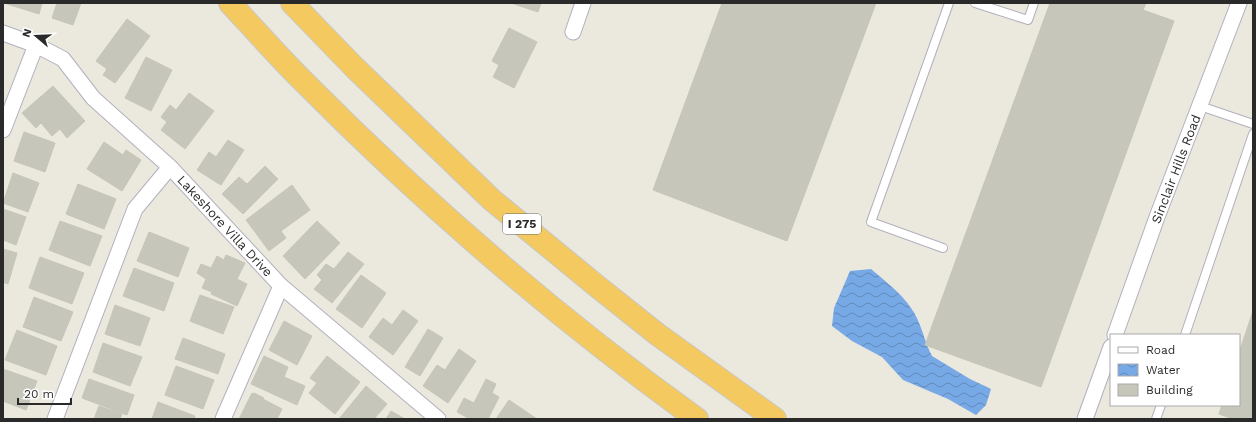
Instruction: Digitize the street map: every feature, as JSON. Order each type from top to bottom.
[{"type":"highway","points":[[230,3],[302,81],[418,191],[543,300],[696,419]]},
{"type":"highway","name":"I 275","points":[[292,3],[354,68],[492,200],[657,334],[775,419]]},
{"type":"street","points":[[573,32],[583,3]]},
{"type":"street","name":"Sinclair Hills Road","points":[[1115,334],[1157,217],[1239,3]]},
{"type":"street","points":[[3,32],[36,45],[63,59],[94,98],[170,168]]},
{"type":"street","points":[[3,130],[36,45]]},
{"type":"street","name":"Lakeshore Villa Drive","points":[[55,419],[136,210],[170,168],[280,286],[438,419]]},
{"type":"street","points":[[223,419],[280,286]]},
{"type":"street","points":[[1085,419],[1110,350]]},
{"type":"lane","points":[[943,248],[871,222],[949,3]]},
{"type":"lane","points":[[975,3],[1028,20],[1034,3]]},
{"type":"lane","points":[[1200,106],[1253,124]]},
{"type":"lane","points":[[1185,334],[1253,134]]},
{"type":"lane","points":[[1156,419],[1161,406]]},
{"type":"water","points":[[871,269],[898,292],[911,308],[932,356],[970,379],[991,389],[986,405],[976,415],[948,399],[903,380],[882,357],[852,341],[832,326],[834,308],[850,271]]},
{"type":"building","points":[[7,3],[42,3],[39,14]]},
{"type":"building","points":[[57,3],[81,3],[73,25],[52,18]]},
{"type":"building","points":[[511,3],[541,3],[538,12]]},
{"type":"building","points":[[722,3],[876,3],[787,241],[653,190]]},
{"type":"building","points":[[1050,3],[1146,3],[1143,10],[1174,21],[1041,387],[925,345]]},
{"type":"building","points":[[127,19],[150,36],[115,83],[103,75],[107,69],[96,61]]},
{"type":"building","points":[[509,28],[537,42],[514,88],[493,77],[499,65],[492,61]]},
{"type":"building","points":[[146,57],[172,70],[151,111],[125,98]]},
{"type":"building","points":[[53,86],[85,121],[67,138],[60,129],[52,136],[41,123],[36,128],[22,113]]},
{"type":"building","points":[[189,93],[214,111],[185,149],[161,130],[167,122],[161,117],[170,105],[176,110]]},
{"type":"building","points":[[24,132],[55,143],[45,172],[14,161]]},
{"type":"building","points":[[228,140],[244,150],[221,185],[197,170],[209,152],[216,157]]},
{"type":"building","points":[[104,142],[123,155],[126,150],[141,160],[122,191],[87,169]]},
{"type":"building","points":[[265,166],[278,179],[243,214],[222,194],[239,177],[247,184]]},
{"type":"building","points":[[13,173],[39,183],[28,212],[3,203]]},
{"type":"building","points":[[78,184],[116,199],[104,229],[66,214]]},
{"type":"building","points":[[292,185],[310,210],[281,231],[286,238],[269,251],[246,220]]},
{"type":"building","points":[[3,209],[26,217],[16,245],[3,240]]},
{"type":"building","points":[[60,221],[102,236],[90,266],[49,250]]},
{"type":"building","points":[[317,221],[340,243],[305,279],[283,256]]},
{"type":"building","points":[[149,232],[189,248],[178,277],[137,261]]},
{"type":"building","points":[[3,249],[17,253],[8,284],[3,282]]},
{"type":"building","points":[[348,252],[364,264],[332,303],[314,289],[322,280],[317,275],[326,264],[334,269]]},
{"type":"building","points":[[226,255],[245,263],[237,279],[247,284],[237,306],[211,294],[212,292],[202,288],[206,279],[197,273],[201,264],[211,268],[217,256],[224,260]]},
{"type":"building","points":[[40,257],[84,273],[72,304],[29,288]]},
{"type":"building","points":[[134,268],[174,283],[164,311],[123,296]]},
{"type":"building","points":[[361,275],[386,293],[362,328],[336,309]]},
{"type":"building","points":[[200,295],[234,307],[223,334],[190,321]]},
{"type":"building","points":[[34,297],[73,312],[61,341],[23,327]]},
{"type":"building","points":[[115,305],[150,318],[140,346],[105,334]]},
{"type":"building","points":[[403,310],[418,321],[393,355],[369,337],[383,318],[392,325]]},
{"type":"building","points":[[1253,311],[1253,419],[1233,419],[1219,414],[1222,406],[1240,406],[1240,350]]},
{"type":"building","points":[[284,321],[312,336],[297,365],[269,350]]},
{"type":"building","points":[[428,329],[443,338],[420,376],[405,367]]},
{"type":"building","points":[[17,330],[57,346],[46,375],[5,360]]},
{"type":"building","points":[[183,338],[225,354],[218,374],[175,359]]},
{"type":"building","points":[[103,343],[142,357],[130,386],[93,372]]},
{"type":"building","points":[[459,349],[476,361],[448,403],[423,386],[437,365],[445,370]]},
{"type":"building","points":[[264,356],[288,367],[284,377],[305,386],[297,405],[251,384]]},
{"type":"building","points":[[327,356],[360,382],[335,414],[309,393],[317,383],[310,378]]},
{"type":"building","points":[[176,366],[214,380],[203,409],[165,395]]},
{"type":"building","points":[[3,369],[37,381],[26,410],[3,401]]},
{"type":"building","points":[[89,379],[134,395],[127,415],[82,398]]},
{"type":"building","points":[[486,379],[496,384],[492,393],[499,397],[488,419],[470,419],[457,412],[464,398],[474,403]]},
{"type":"building","points":[[366,386],[387,404],[374,419],[339,419]]},
{"type":"building","points":[[252,393],[264,398],[263,399],[282,409],[277,419],[239,419]]},
{"type":"building","points":[[509,400],[537,419],[496,419]]},
{"type":"building","points":[[158,402],[195,416],[194,419],[152,419]]},
{"type":"building","points":[[99,406],[122,414],[120,419],[94,419]]},
{"type":"building","points":[[391,411],[405,419],[386,419]]}]
